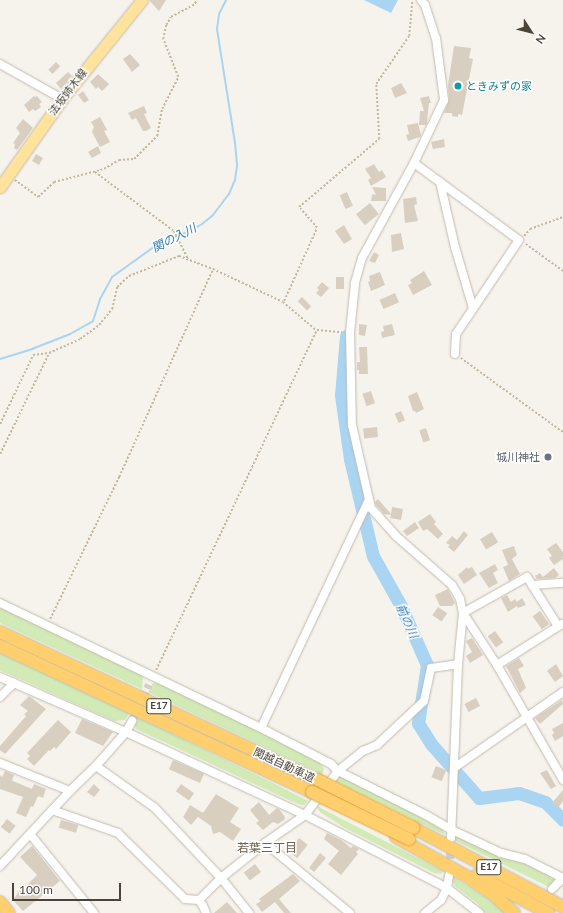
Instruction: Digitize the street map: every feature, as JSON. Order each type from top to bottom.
[{"type":"highway","name":"関越自動車道","points":[[0,632],[318,780],[414,828],[563,907]]},
{"type":"highway","name":"関越自動車道","points":[[0,646],[335,803],[548,913]]},
{"type":"highway","points":[[408,841],[471,879],[494,895],[514,913]]},
{"type":"highway","points":[[522,885],[563,903]]},
{"type":"highway","points":[[0,902],[9,913]]},
{"type":"main road","name":"法坂姉木線","points":[[0,187],[62,99],[142,0]]},
{"type":"street","points":[[424,2],[436,38],[444,100],[414,163],[362,258],[354,282],[350,333],[352,425],[371,508],[396,536],[452,585],[460,599],[463,613],[458,664],[451,834]]},
{"type":"street","points":[[0,64],[62,99]]},
{"type":"street","points":[[414,163],[520,240],[456,334],[455,354]]},
{"type":"street","points":[[440,182],[455,247],[474,308]]},
{"type":"street","points":[[261,728],[369,500]]},
{"type":"street","points":[[463,613],[527,577],[561,625],[497,665]]},
{"type":"street","points":[[532,585],[563,583]]},
{"type":"street","points":[[0,603],[261,728],[331,764],[338,771],[426,815],[451,834],[501,853],[525,859],[563,878],[552,889]]},
{"type":"street","points":[[463,613],[497,665],[563,780]]},
{"type":"street","points":[[198,900],[221,878],[265,843],[305,815],[338,771],[363,751],[377,745],[424,701],[430,668],[458,664]]},
{"type":"street","points":[[0,677],[126,732],[305,815],[447,888],[479,913]]},
{"type":"street","points":[[0,698],[14,683]]},
{"type":"street","points":[[454,768],[563,692]]},
{"type":"street","points":[[0,866],[70,791],[96,766],[126,732],[132,721]]},
{"type":"street","points":[[0,763],[70,791]]},
{"type":"street","points":[[96,766],[155,808],[221,878],[249,913]]},
{"type":"street","points":[[52,810],[118,833],[186,899],[198,900],[206,913]]},
{"type":"street","points":[[30,834],[94,913]]},
{"type":"street","points":[[265,843],[350,913]]},
{"type":"street","points":[[425,913],[441,900],[447,888],[449,875]]},
{"type":"path","points":[[8,176],[38,197],[54,182],[95,172],[119,160],[134,159],[157,136],[162,109],[178,77],[163,39],[166,25],[171,17],[192,6],[198,0]]},
{"type":"path","points":[[284,302],[317,228],[299,207],[379,140],[376,84],[409,36],[412,0]]},
{"type":"path","points":[[95,172],[174,231],[188,259]]},
{"type":"path","points":[[563,217],[530,229],[520,240],[563,271]]},
{"type":"path","points":[[0,424],[32,355],[49,353],[80,339],[99,325],[112,309],[117,287],[130,276],[179,256],[213,269],[284,302],[316,330],[350,333]]},
{"type":"path","points":[[48,625],[115,484],[213,269]]},
{"type":"path","points":[[153,676],[316,330]]},
{"type":"path","points":[[0,454],[49,353]]},
{"type":"path","points":[[455,354],[563,432]]},
{"type":"green space","points":[[0,607],[140,673],[143,679],[142,689],[0,623]]},
{"type":"green space","points":[[0,653],[130,713],[125,720],[114,721],[0,670]]},
{"type":"green space","points":[[153,683],[162,683],[319,761],[324,769],[322,774],[148,692]]},
{"type":"green space","points":[[137,717],[308,801],[304,805],[301,805],[291,801],[136,729],[134,723]]},
{"type":"green space","points":[[336,775],[342,776],[442,828],[445,835],[333,780]]},
{"type":"green space","points":[[315,805],[443,871],[441,874],[434,873],[345,828],[320,812]]},
{"type":"green space","points":[[455,836],[559,879],[551,888],[452,839]]},
{"type":"green space","points":[[450,875],[507,913],[485,913],[478,904],[456,887],[450,878]]},
{"type":"water","points":[[364,0],[398,0],[391,13]]},
{"type":"building","points":[[149,0],[166,0],[159,11]]},
{"type":"building","name":"ときみずの家","points":[[454,46],[471,48],[469,58],[473,59],[462,115],[458,114],[458,117],[452,116],[452,113],[444,113],[449,100],[448,85]]},
{"type":"building","points":[[130,54],[140,65],[132,72],[123,59]]},
{"type":"building","points":[[56,62],[60,66],[52,74],[48,70]]},
{"type":"building","points":[[68,72],[72,76],[61,89],[56,83]]},
{"type":"building","points":[[98,74],[109,84],[102,91],[98,87],[96,89],[90,82]]},
{"type":"building","points":[[401,83],[407,93],[395,98],[391,88]]},
{"type":"building","points":[[83,91],[89,100],[84,103],[78,95]]},
{"type":"building","points":[[34,96],[37,96],[42,102],[39,104],[41,107],[35,111],[33,109],[29,112],[24,105]]},
{"type":"building","points":[[429,96],[431,103],[429,103],[427,123],[426,125],[419,125],[420,111],[424,111],[420,98]]},
{"type":"building","points":[[144,106],[147,113],[144,114],[151,128],[146,131],[143,131],[136,118],[132,120],[128,113]]},
{"type":"building","points":[[100,117],[107,130],[104,131],[110,142],[100,147],[92,132],[94,127],[91,122]]},
{"type":"building","points":[[23,119],[33,128],[17,150],[14,148],[15,144],[13,143],[20,133],[16,128]]},
{"type":"building","points":[[418,123],[421,135],[420,137],[408,141],[406,135],[409,134],[407,125]]},
{"type":"building","points":[[444,139],[445,147],[433,149],[431,142]]},
{"type":"building","points":[[98,146],[101,153],[92,158],[88,152]]},
{"type":"building","points":[[36,154],[43,158],[39,165],[32,161]]},
{"type":"building","points":[[374,164],[379,172],[382,170],[386,177],[371,186],[368,180],[371,178],[365,169]]},
{"type":"building","points":[[372,187],[386,188],[386,201],[371,201],[372,194],[376,195]]},
{"type":"building","points":[[347,192],[353,206],[345,209],[340,195]]},
{"type":"building","points":[[416,197],[417,204],[414,205],[418,221],[405,223],[403,199]]},
{"type":"building","points":[[370,203],[379,214],[365,225],[356,214]]},
{"type":"building","points":[[344,225],[352,239],[344,244],[335,231]]},
{"type":"building","points":[[401,233],[404,249],[392,252],[391,235]]},
{"type":"building","points":[[374,252],[379,255],[375,263],[369,261]]},
{"type":"building","points":[[424,271],[432,285],[413,295],[408,285],[412,283],[410,280]]},
{"type":"building","points":[[380,272],[385,285],[371,291],[368,282],[370,281],[369,276]]},
{"type":"building","points":[[336,277],[344,277],[344,289],[336,289]]},
{"type":"building","points":[[322,282],[329,288],[321,297],[316,293],[319,290],[317,288]]},
{"type":"building","points":[[395,293],[399,302],[384,309],[379,300]]},
{"type":"building","points":[[302,297],[311,306],[307,310],[298,301]]},
{"type":"building","points":[[359,324],[367,325],[365,336],[359,335]]},
{"type":"building","points":[[392,324],[395,335],[382,338],[381,332],[384,331],[383,326]]},
{"type":"building","points":[[359,347],[367,347],[368,374],[359,374],[359,370],[357,370],[357,362],[360,362]]},
{"type":"building","points":[[371,391],[375,403],[366,406],[362,394]]},
{"type":"building","points":[[417,392],[424,409],[416,413],[413,411],[408,396]]},
{"type":"building","points":[[401,411],[405,420],[399,423],[395,414]]},
{"type":"building","points":[[377,427],[378,437],[364,438],[363,428]]},
{"type":"building","points":[[426,428],[430,440],[423,443],[419,430]]},
{"type":"building","points":[[378,499],[391,514],[392,507],[403,509],[401,520],[390,518],[391,515],[384,514],[376,505],[375,502]]},
{"type":"building","points":[[430,514],[436,522],[434,524],[443,534],[438,539],[427,529],[423,531],[418,522]]},
{"type":"building","points":[[415,522],[419,528],[407,536],[403,531]]},
{"type":"building","points":[[464,531],[468,535],[454,552],[448,547],[450,545],[446,543],[452,536],[457,540]]},
{"type":"building","points":[[492,532],[498,542],[486,549],[480,539]]},
{"type":"building","points":[[556,543],[563,552],[563,559],[554,565],[549,558],[552,556],[547,549]]},
{"type":"building","points":[[514,546],[517,555],[512,559],[520,574],[509,581],[503,567],[508,565],[502,550]]},
{"type":"building","points":[[495,564],[498,570],[493,573],[498,583],[489,588],[479,573]]},
{"type":"building","points":[[467,567],[468,569],[472,567],[477,575],[464,584],[458,575]]},
{"type":"building","points":[[554,568],[559,575],[555,578],[537,579],[535,576],[540,573],[543,577]]},
{"type":"building","points":[[448,589],[455,603],[452,606],[440,606],[435,595]]},
{"type":"building","points":[[507,595],[511,602],[515,599],[517,602],[522,598],[526,605],[518,608],[517,606],[508,612],[501,598]]},
{"type":"building","points":[[438,607],[447,613],[442,621],[432,615]]},
{"type":"building","points":[[540,611],[549,624],[542,629],[533,616]]},
{"type":"building","points":[[495,631],[503,642],[496,648],[488,636]]},
{"type":"building","points":[[472,638],[483,655],[470,663],[466,656],[472,652],[466,641]]},
{"type":"building","points":[[519,658],[524,666],[518,669],[526,688],[520,693],[506,666]]},
{"type":"building","points":[[556,664],[563,676],[555,682],[547,671]]},
{"type":"building","points":[[29,696],[46,709],[5,754],[0,750],[0,746],[26,716],[24,714],[28,711],[20,705]]},
{"type":"building","points":[[476,698],[480,706],[469,712],[464,704]]},
{"type":"building","points":[[562,700],[563,704],[540,724],[535,718]]},
{"type":"building","points":[[82,719],[113,732],[103,746],[75,733]]},
{"type":"building","points":[[58,720],[71,732],[56,749],[54,747],[50,751],[49,750],[34,766],[27,759],[30,756],[27,753]]},
{"type":"building","points":[[563,723],[563,736],[555,741],[552,735],[554,733],[552,729]]},
{"type":"building","points":[[173,760],[204,774],[200,783],[169,769]]},
{"type":"building","points":[[436,766],[446,770],[442,781],[432,777]]},
{"type":"building","points":[[547,770],[556,786],[551,789],[540,773]]},
{"type":"building","points":[[5,771],[14,775],[13,781],[32,789],[34,784],[46,789],[43,798],[38,796],[26,817],[16,813],[23,797],[0,789],[0,775],[2,777]]},
{"type":"building","points":[[94,784],[100,790],[94,797],[87,792]]},
{"type":"building","points":[[181,784],[194,793],[189,801],[176,791]]},
{"type":"building","points":[[563,790],[563,801],[558,808],[552,803]]},
{"type":"building","points":[[216,794],[239,808],[230,822],[241,829],[233,841],[220,832],[213,834],[211,826],[198,817],[191,825],[183,817],[190,805],[203,813]]},
{"type":"building","points":[[259,802],[269,815],[277,808],[279,809],[285,817],[284,820],[278,824],[273,822],[263,830],[256,823],[259,821],[250,810]]},
{"type":"building","points":[[7,819],[16,826],[10,834],[1,827]]},
{"type":"building","points":[[61,820],[78,825],[76,833],[59,828]]},
{"type":"building","points":[[327,833],[341,840],[351,848],[353,846],[359,849],[356,852],[358,854],[341,875],[328,864],[339,851],[324,839]]},
{"type":"building","points":[[299,838],[308,845],[297,858],[289,851]]},
{"type":"building","points":[[32,846],[60,881],[23,911],[13,900],[20,890],[22,890],[37,875],[20,857]]},
{"type":"building","points":[[320,853],[326,858],[314,872],[309,868]]},
{"type":"building","points":[[255,864],[261,872],[250,880],[244,872]]},
{"type":"building","points":[[293,874],[300,881],[279,899],[291,913],[284,913],[275,902],[262,912],[256,904],[261,901],[259,899]]},
{"type":"building","points":[[227,902],[237,913],[214,913]]},
{"type":"waterway","name":"関の入川","points":[[0,359],[32,349],[70,334],[93,321],[100,299],[112,277],[158,244],[190,231],[202,224],[213,215],[229,194],[235,180],[237,165],[235,143],[217,29],[219,14],[226,0]]},
{"type":"waterway","name":"前の川","points":[[346,336],[341,395],[350,459],[373,556],[401,606],[427,665],[418,723],[432,745],[479,798],[519,793],[545,802],[563,820]]},
{"type":"tunnel","points":[[132,721],[149,685]]},
{"type":"tunnel","points":[[449,871],[451,845]]},
{"type":"place","name":"ときみずの家","points":[[458,86]]},
{"type":"place","name":"城川神社","points":[[548,457]]},
{"type":"district","name":"若葉三丁目","points":[[267,848]]}]
